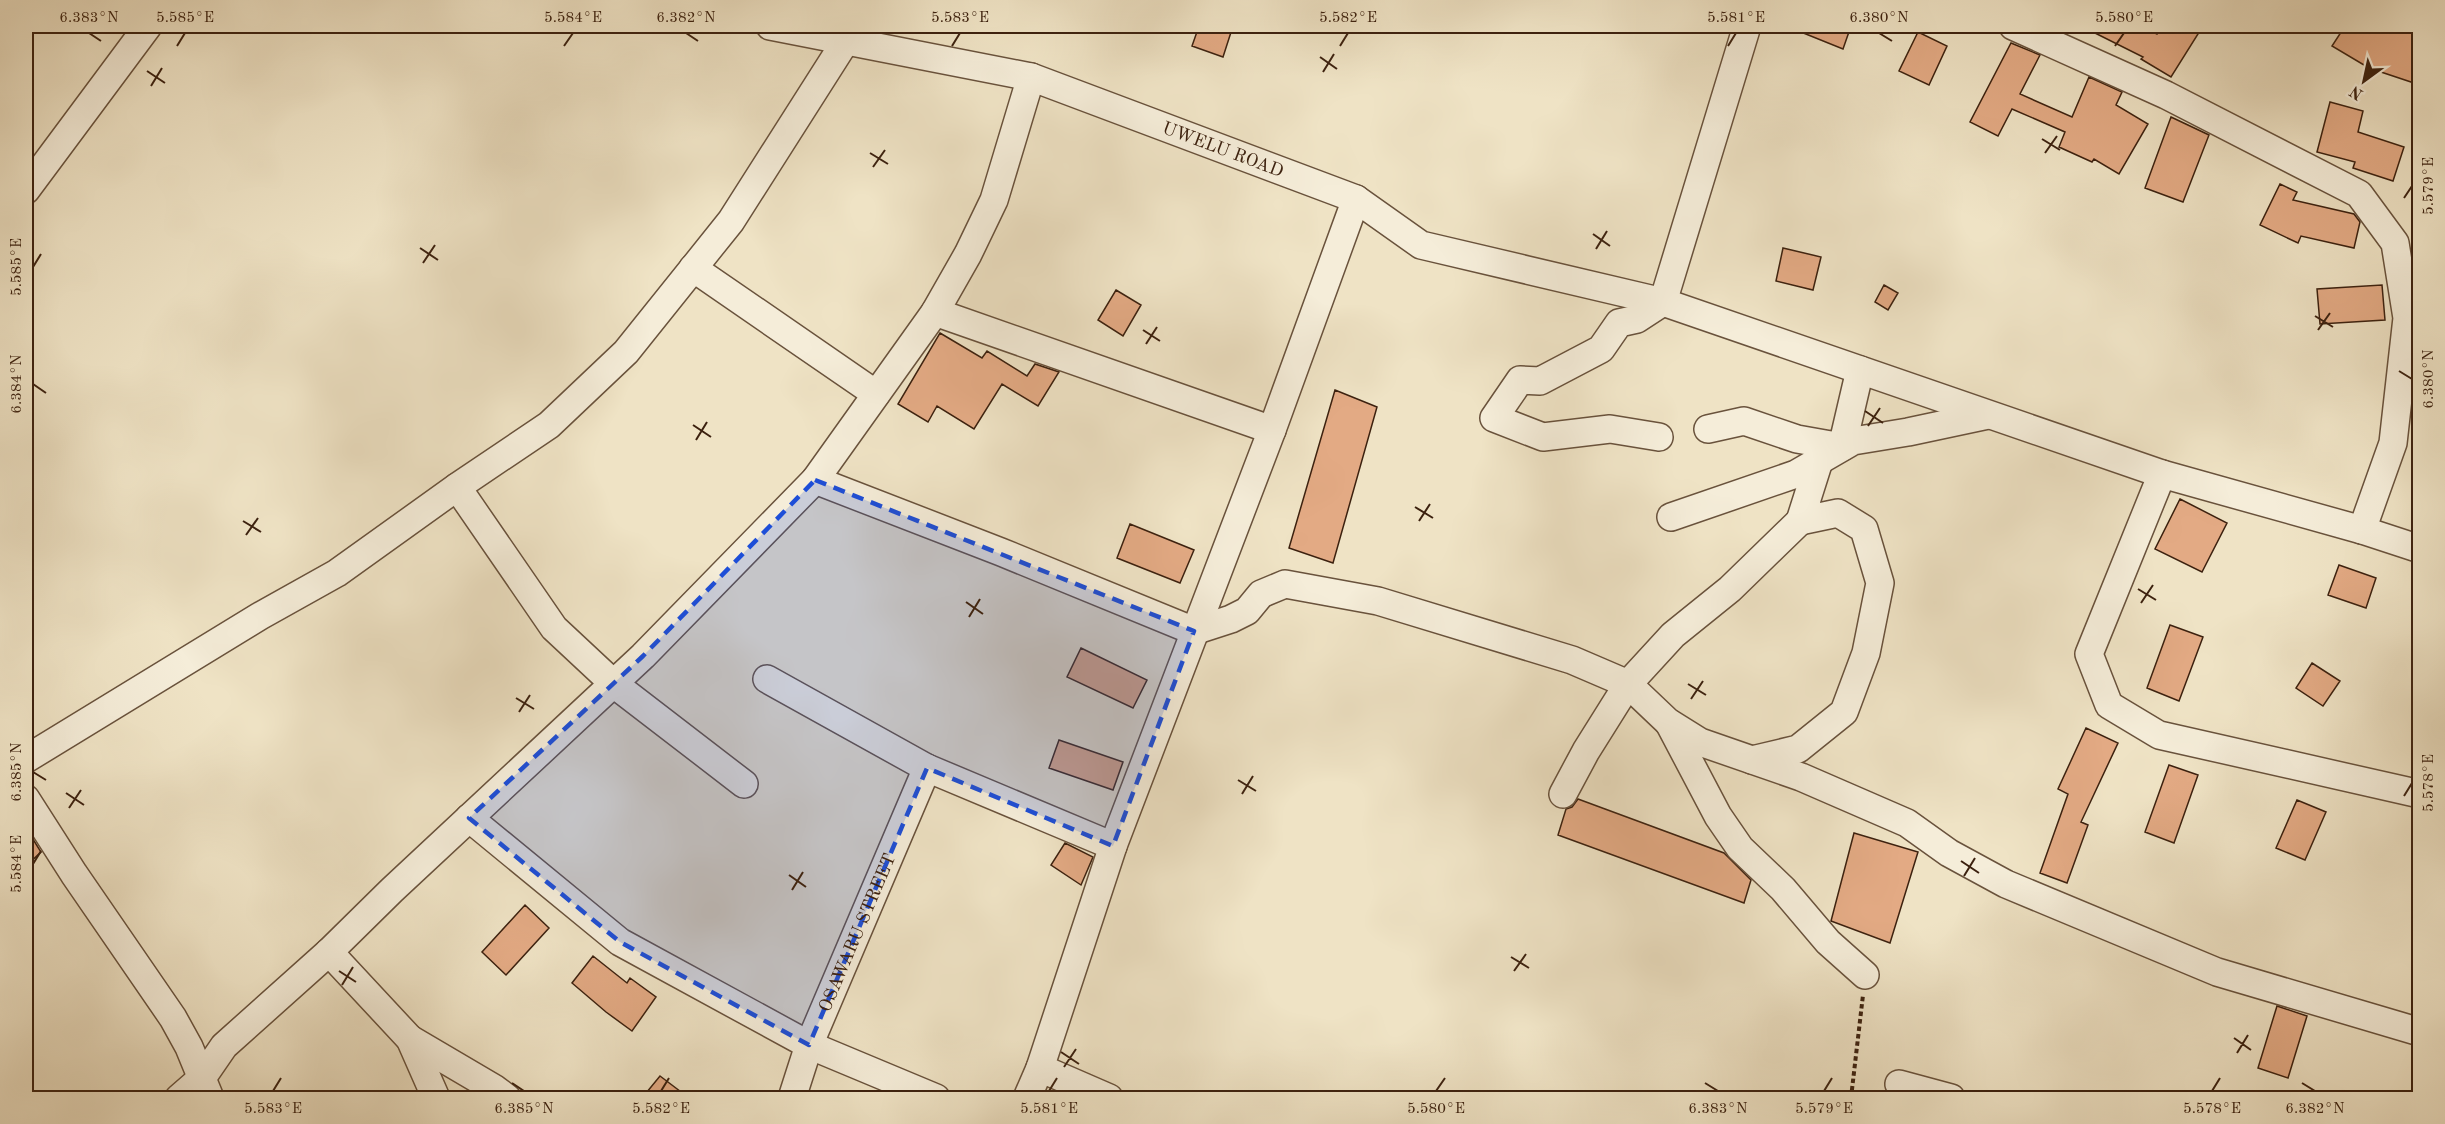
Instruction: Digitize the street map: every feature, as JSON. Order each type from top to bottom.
[{"type":"street","points":[[26,190],[148,26]]},
{"type":"street","name":"UWELU ROAD","points":[[771,26],[1031,77],[1356,199],[1421,245],[1663,302],[2162,474],[2362,530],[2420,549]]},
{"type":"street","points":[[1659,437],[1610,429],[1543,437],[1494,418],[1520,380],[1540,381],[1601,349],[1619,323],[1637,319],[1663,302],[1747,26]]},
{"type":"street","points":[[2013,26],[2166,95],[2359,194],[2395,243],[2407,318],[2393,443],[2362,530]]},
{"type":"street","points":[[26,759],[260,616],[337,573],[457,487],[549,425],[626,351],[731,221],[845,42]]},
{"type":"street","points":[[179,1098],[206,1088],[224,1046],[329,952],[469,818],[615,684],[815,480],[935,312],[968,254],[994,200],[1031,77]]},
{"type":"street","points":[[1027,1098],[1040,1068],[1113,846],[1272,430],[1356,199]]},
{"type":"street","points":[[693,268],[876,394]]},
{"type":"street","points":[[935,312],[1272,430]]},
{"type":"street","points":[[1842,447],[1860,370]]},
{"type":"street","points":[[1671,516],[1796,474],[1853,441],[1990,415]]},
{"type":"street","points":[[1708,429],[1743,421],[1797,439],[1842,447]]},
{"type":"street","points":[[1563,794],[1586,751],[1628,684],[1673,635],[1730,589],[1800,520],[1818,461]]},
{"type":"street","points":[[2162,474],[2089,654],[2109,705],[2159,735],[2420,794]]},
{"type":"street","points":[[815,480],[1001,552],[1194,631],[1231,619],[1247,611],[1262,594],[1285,584],[1378,601],[1572,660],[1628,684],[1668,722],[1700,742],[1801,777],[1907,823],[1949,853],[2006,884],[2217,972],[2420,1032]]},
{"type":"street","points":[[457,487],[554,628],[615,684],[744,784]]},
{"type":"street","points":[[1752,760],[1798,749],[1844,712],[1866,653],[1880,584],[1864,529],[1838,513],[1800,520]]},
{"type":"street","points":[[768,679],[927,768],[1113,846]]},
{"type":"street","points":[[1668,722],[1718,816],[1740,848],[1783,888],[1828,942],[1865,975]]},
{"type":"street","name":"OSAWARU STREET","points":[[792,1098],[809,1044],[927,768]]},
{"type":"street","points":[[26,799],[74,874],[173,1018],[206,1088]]},
{"type":"street","points":[[469,818],[620,942],[809,1044],[936,1098]]},
{"type":"street","points":[[329,952],[410,1040],[507,1098]]},
{"type":"street","points":[[410,1040],[436,1098]]},
{"type":"street","points":[[1040,1068],[1109,1098]]},
{"type":"street","points":[[1899,1084],[1951,1098]]},
{"type":"path","points":[[1851,1098],[1865,975]]},
{"type":"highlighted area","points":[[815,480],[1194,631],[1113,846],[927,768],[809,1045],[620,942],[469,818],[643,656]]},
{"type":"building","points":[[1199,26],[1233,26],[1223,57],[1192,46]]},
{"type":"building","points":[[1786,26],[1851,26],[1843,49]]},
{"type":"building","points":[[2081,26],[2140,26],[2157,34],[2162,26],[2203,26],[2171,77],[2141,59],[2143,57]]},
{"type":"building","points":[[2345,26],[2420,26],[2420,66],[2414,83],[2369,68],[2332,46]]},
{"type":"building","points":[[1918,32],[1947,46],[1929,85],[1899,71]]},
{"type":"building","points":[[2011,43],[2040,55],[2020,94],[2072,117],[2089,77],[2122,92],[2116,105],[2148,124],[2119,174],[2094,159],[2092,162],[2059,147],[2065,132],[2012,109],[1998,136],[1970,122]]},
{"type":"building","points":[[2330,102],[2363,111],[2358,132],[2404,147],[2393,181],[2353,168],[2355,162],[2317,152]]},
{"type":"building","points":[[2171,117],[2209,135],[2183,202],[2145,188]]},
{"type":"building","points":[[2280,184],[2297,192],[2293,200],[2354,214],[2360,222],[2354,248],[2301,236],[2298,243],[2260,225]]},
{"type":"building","points":[[1783,248],[1821,257],[1813,290],[1776,281]]},
{"type":"building","points":[[1884,285],[1898,293],[1888,310],[1875,302]]},
{"type":"building","points":[[2382,285],[2385,320],[2320,324],[2317,289]]},
{"type":"building","points":[[1116,290],[1141,305],[1123,336],[1098,320]]},
{"type":"building","points":[[940,333],[982,358],[987,351],[1027,376],[1035,364],[1059,372],[1038,406],[1002,384],[974,429],[937,406],[928,422],[898,404]]},
{"type":"building","points":[[1335,390],[1377,407],[1333,563],[1289,548]]},
{"type":"building","points":[[2180,499],[2227,523],[2202,572],[2155,549]]},
{"type":"building","points":[[1130,524],[1194,550],[1180,583],[1117,558]]},
{"type":"building","points":[[2339,565],[2376,578],[2366,608],[2328,595]]},
{"type":"building","points":[[2170,625],[2203,637],[2179,701],[2147,688]]},
{"type":"building","points":[[1081,648],[1147,680],[1133,708],[1067,677]]},
{"type":"building","points":[[2312,663],[2340,681],[2323,706],[2296,688]]},
{"type":"building","points":[[2086,728],[2118,743],[2081,822],[2088,825],[2067,883],[2040,873],[2068,794],[2058,789]]},
{"type":"building","points":[[1059,740],[1123,762],[1113,790],[1049,768]]},
{"type":"building","points":[[2169,765],[2198,775],[2174,843],[2145,832]]},
{"type":"building","points":[[1578,799],[1724,853],[1751,880],[1744,903],[1558,835],[1566,809],[1572,807]]},
{"type":"building","points":[[2297,800],[2326,812],[2305,860],[2276,848]]},
{"type":"building","points":[[26,828],[41,852],[26,866]]},
{"type":"building","points":[[1854,833],[1918,852],[1890,943],[1831,921]]},
{"type":"building","points":[[1065,843],[1093,857],[1081,885],[1051,865]]},
{"type":"building","points":[[525,905],[549,928],[506,975],[482,952]]},
{"type":"building","points":[[593,956],[627,983],[630,978],[656,997],[632,1031],[572,983]]},
{"type":"building","points":[[2277,1006],[2307,1016],[2288,1078],[2258,1068]]},
{"type":"building","points":[[660,1076],[689,1098],[642,1098]]}]
